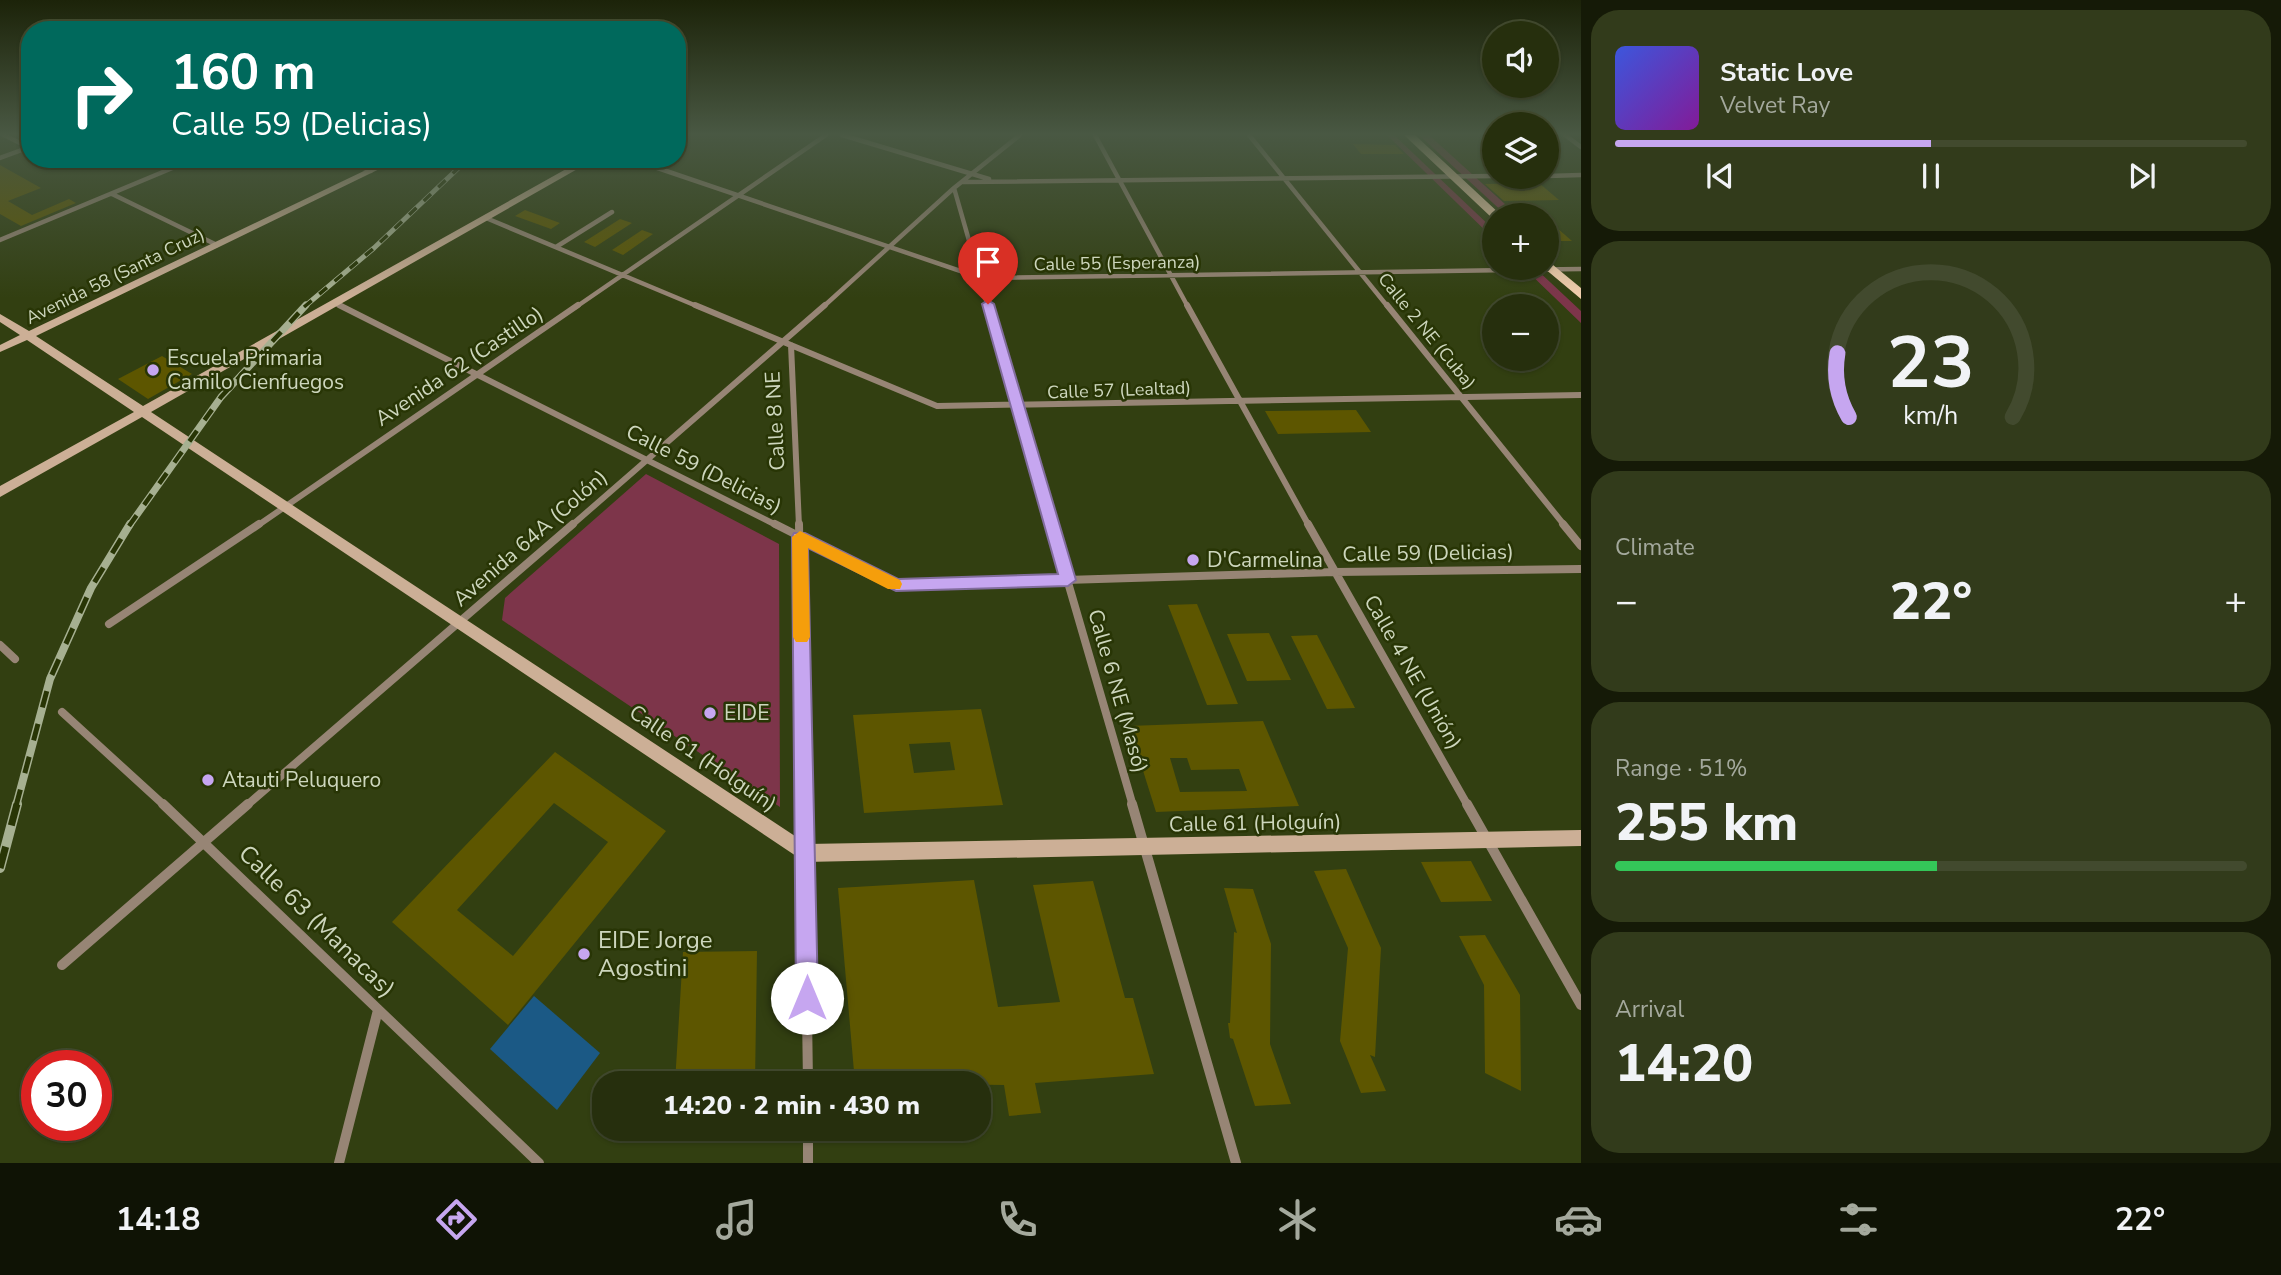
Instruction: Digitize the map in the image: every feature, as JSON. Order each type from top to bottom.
[{"type":"main road","points":[[1467,189],[1482,203]]},
{"type":"main road","points":[[1559,275],[1581,296]]},
{"type":"street","points":[[0,240],[123,189]]},
{"type":"street","name":"Avenida 58 (Santa Cruz)","points":[[0,349],[333,189]]},
{"type":"street","points":[[0,492],[537,189]]},
{"type":"street","name":"Calle 55 (Esperanza)","points":[[719,189],[981,278],[1362,273],[1482,269]]},
{"type":"street","name":"Avenida 62 (Castillo)","points":[[109,624],[285,507],[748,189]]},
{"type":"street","name":"Avenida 64A (Colón)","points":[[62,965],[647,460],[787,344],[953,189]]},
{"type":"street","name":"Calle 6 NE (Masó)","points":[[954,189],[1237,1163]]},
{"type":"street","name":"Calle 4 NE (Unión)","points":[[1123,189],[1238,400],[1581,1005]]},
{"type":"street","name":"Calle 2 NE (Cuba)","points":[[1295,189],[1581,546]]},
{"type":"street","points":[[112,194],[217,245]]},
{"type":"street","points":[[556,247],[612,212]]},
{"type":"street","name":"Calle 57 (Lealtad)","points":[[486,218],[937,407],[1581,395]]},
{"type":"street","name":"Calle 55 (Esperanza)","points":[[1559,267],[1581,270]]},
{"type":"street","name":"Calle 59 (Delicias)","points":[[335,303],[896,585],[1335,572],[1581,569]]},
{"type":"street","name":"Calle 61 (Holguín)","points":[[0,317],[805,853],[1490,842],[1581,838]]},
{"type":"street","name":"Calle 8 NE","points":[[787,344],[800,537],[808,1071]]},
{"type":"street","points":[[0,645],[15,659]]},
{"type":"street","name":"Calle 63 (Manacas)","points":[[62,712],[205,842],[539,1163]]},
{"type":"street","points":[[340,1163],[378,1010]]},
{"type":"street","points":[[808,1141],[808,1163]]},
{"type":"shaded area","points":[[1443,189],[1451,189],[1482,219],[1482,227]]},
{"type":"shaded area","points":[[1478,189],[1489,189],[1504,203],[1493,203]]},
{"type":"shaded area","points":[[1536,280],[1548,280],[1581,311],[1581,323],[1559,302],[1559,294],[1551,294]]},
{"type":"shaded area","name":"EIDE","points":[[646,474],[779,544],[780,807],[502,620],[505,598]]},
{"type":"water","points":[[534,996],[600,1053],[557,1110],[490,1049]]},
{"type":"building","points":[[0,189],[38,189],[8,201],[32,215],[69,199],[76,203],[21,226],[0,214]]},
{"type":"building","points":[[1491,189],[1546,189],[1559,200],[1504,201]]},
{"type":"building","points":[[525,210],[560,223],[551,229],[515,216]]},
{"type":"building","points":[[620,219],[632,223],[595,247],[584,242]]},
{"type":"building","points":[[642,230],[653,234],[623,255],[612,250]]},
{"type":"building","points":[[1559,230],[1572,241],[1559,241]]},
{"type":"building","points":[[162,356],[192,374],[148,399],[118,379]]},
{"type":"building","points":[[1356,410],[1371,432],[1278,434],[1265,411]]},
{"type":"building","points":[[1197,604],[1238,704],[1207,705],[1168,605]]},
{"type":"building","points":[[1269,633],[1291,680],[1247,681],[1227,634]]},
{"type":"building","points":[[1317,635],[1355,708],[1327,709],[1291,636]]},
{"type":"building","points":[[981,709],[1003,805],[864,813],[853,715]],"holes":[[[950,742],[955,770],[914,773],[909,744]]]},
{"type":"building","points":[[1263,721],[1299,806],[1156,812],[1129,726]],"holes":[[[1170,758],[1187,758],[1191,770],[1239,769],[1247,791],[1180,792]]]},
{"type":"building","points":[[555,752],[666,831],[508,1025],[392,922]],"holes":[[[554,803],[608,842],[513,956],[457,910]]]},
{"type":"building","points":[[1471,861],[1492,901],[1441,902],[1421,862]]},
{"type":"building","points":[[1346,869],[1381,948],[1375,1057],[1370,1055],[1386,1091],[1361,1093],[1340,1041],[1348,948],[1314,871]]},
{"type":"building","points":[[974,880],[998,1007],[1060,1002],[1033,885],[1093,881],[1125,998],[1133,998],[1154,1074],[1035,1083],[1041,1113],[1009,1116],[1004,1085],[991,1085],[991,1071],[854,1071],[838,888]]},
{"type":"building","points":[[1224,888],[1253,889],[1271,944],[1270,1044],[1291,1104],[1255,1106],[1233,1039],[1230,1038],[1228,1023],[1234,932],[1237,933]]},
{"type":"building","points":[[1485,935],[1520,995],[1521,1091],[1485,1073],[1484,985],[1459,936]]},
{"type":"building","points":[[757,951],[755,1071],[676,1071],[683,952]]},
{"type":"railway","points":[[305,306],[374,248],[436,189]]},
{"type":"railway","points":[[129,526],[221,397],[305,306]]},
{"type":"railway","points":[[16,806],[50,679],[91,588],[130,524]]},
{"type":"railway","points":[[0,868],[17,804]]},
{"type":"slow traffic","points":[[801,637],[800,537],[894,584]]},
{"type":"place","name":"Escuela Primaria Camilo Cienfuegos","points":[[153,370]]},
{"type":"place","name":"D'Carmelina","points":[[1193,560]]},
{"type":"place","name":"EIDE","points":[[710,713]]},
{"type":"place","name":"Atauti Peluquero","points":[[208,780]]},
{"type":"place","name":"EIDE Jorge Agostini","points":[[584,954]]},
{"type":"route","points":[[807,998],[800,537],[896,585],[1068,580],[988,304]]}]
